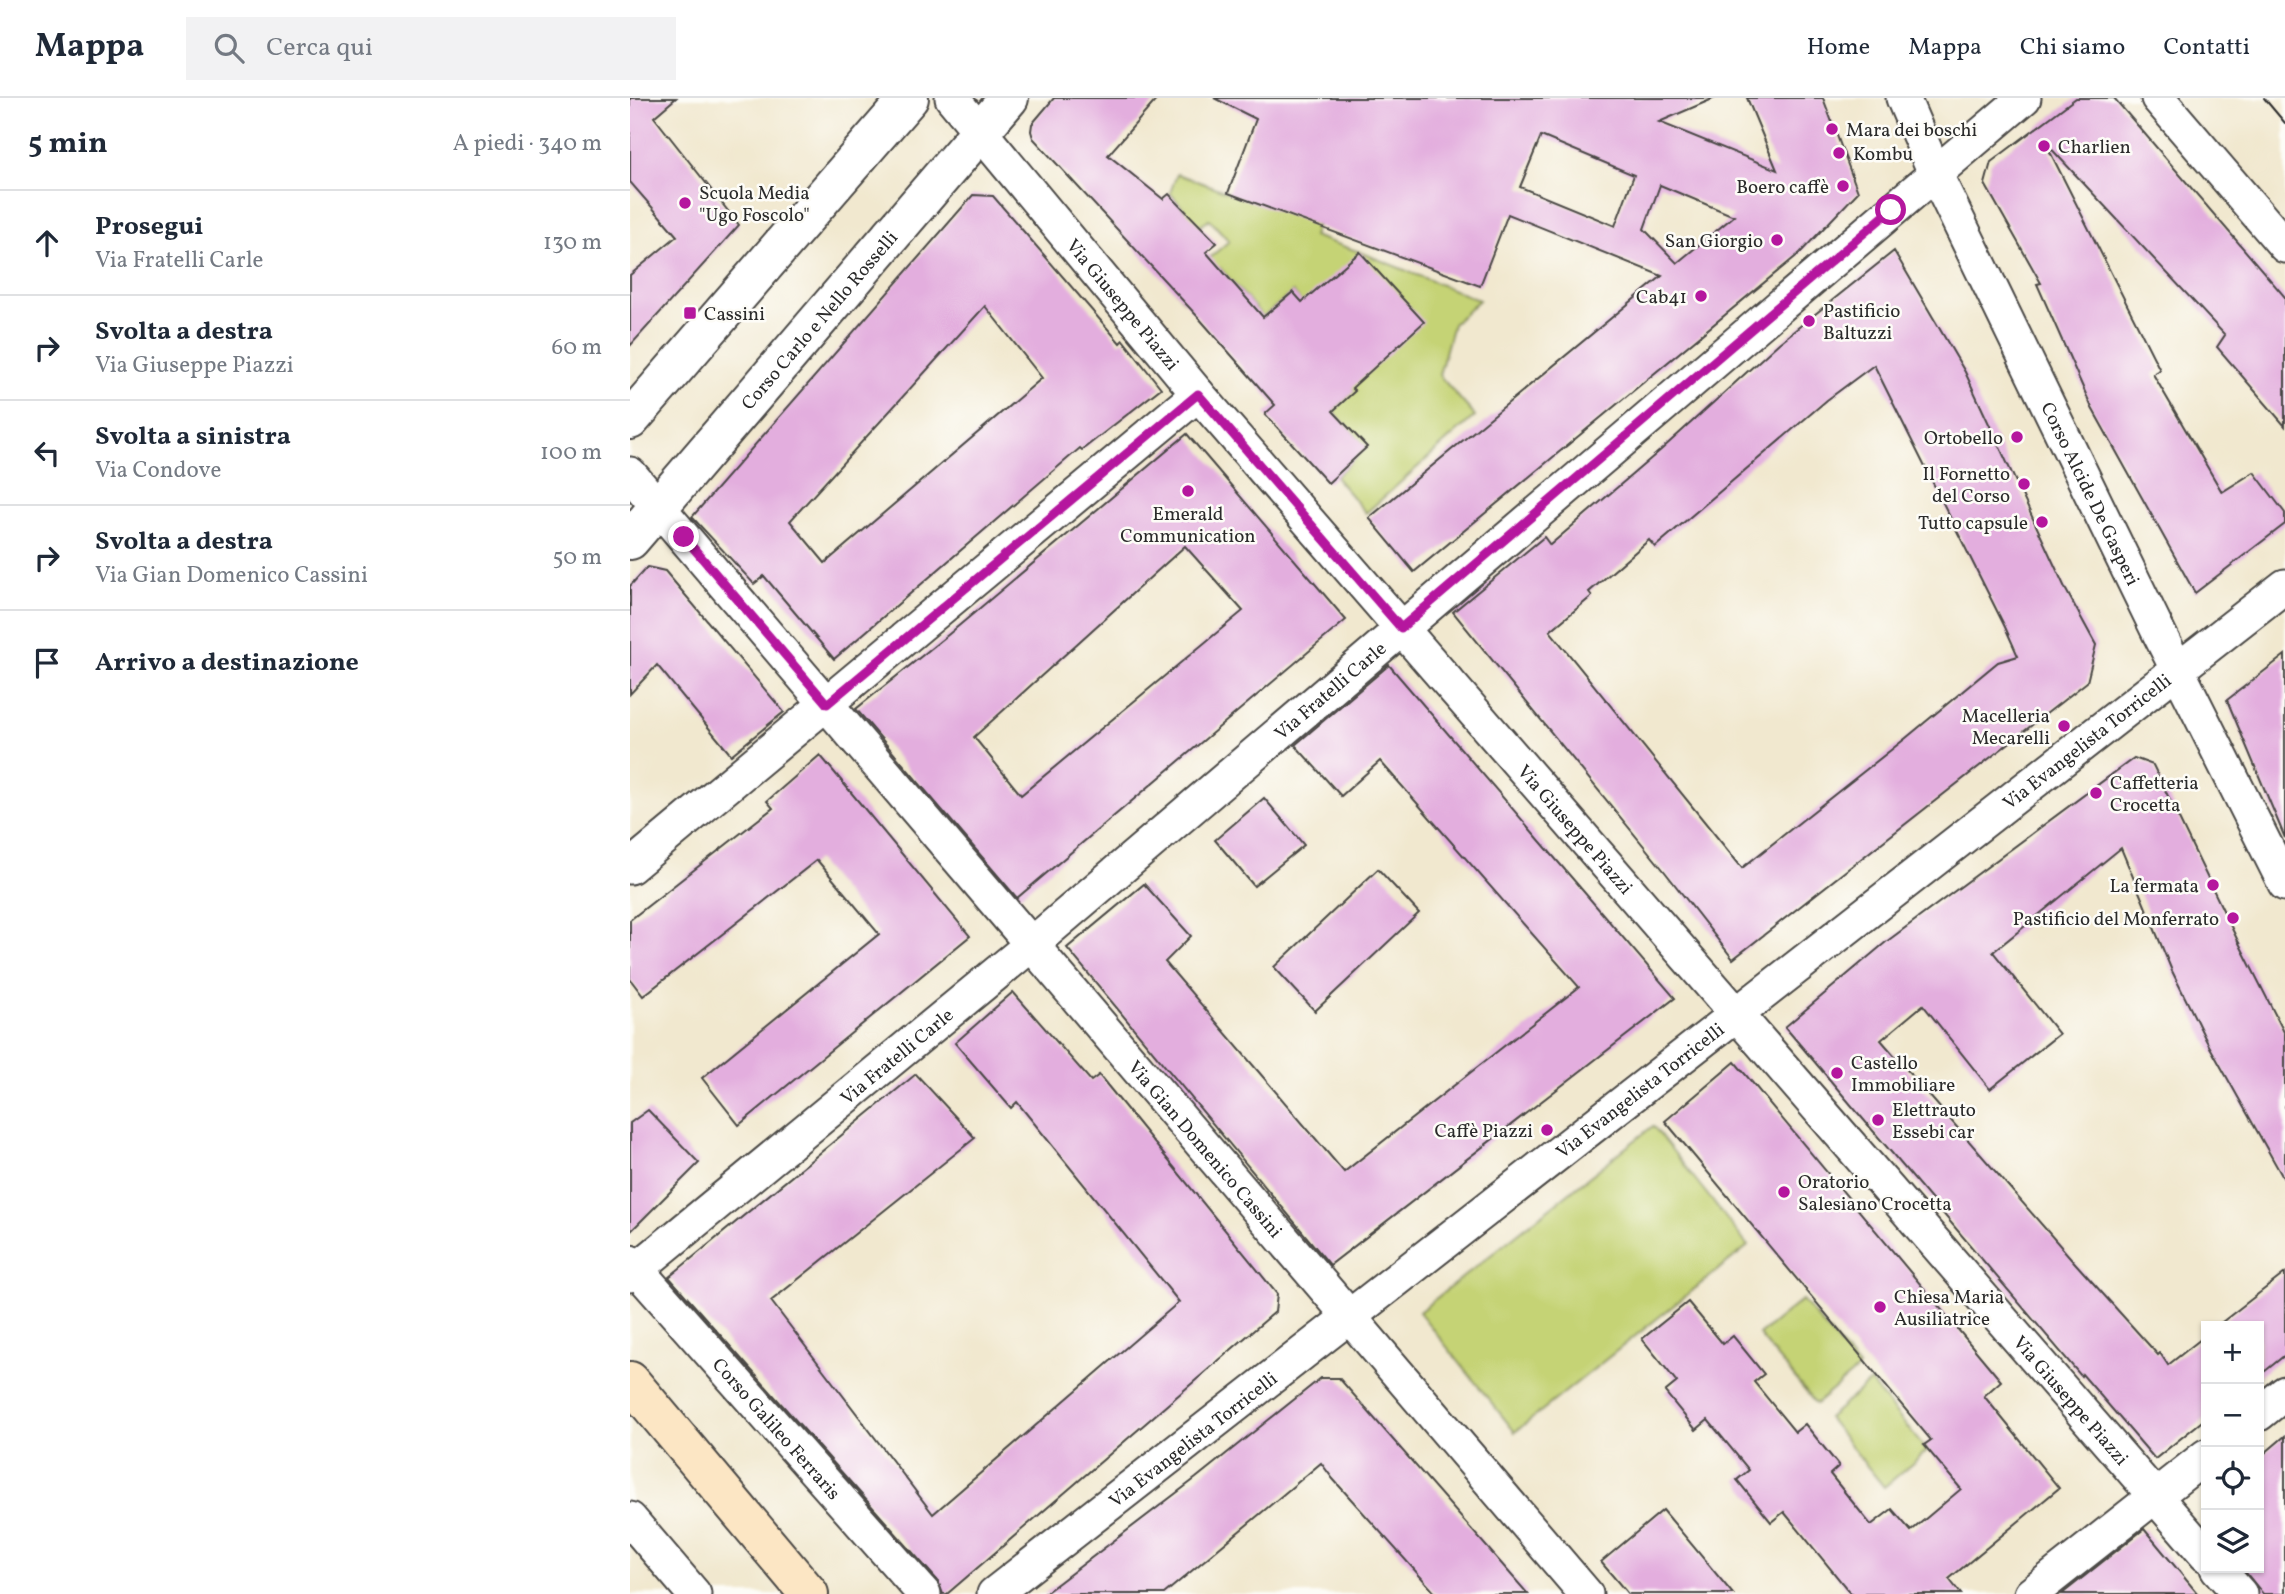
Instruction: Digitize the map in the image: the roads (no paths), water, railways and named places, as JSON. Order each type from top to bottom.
[{"type":"main road","points":[[630,1381],[809,1594]]},
{"type":"street","points":[[630,419],[909,98]]},
{"type":"street","name":"Via Giuseppe Piazzi","points":[[952,98],[1198,394],[2201,1549]]},
{"type":"street","name":"Corso Carlo e Nello Rosselli","points":[[630,540],[1009,98]]},
{"type":"street","name":"Corso Alcide De Gasperi","points":[[1903,98],[1935,173],[2285,884]]},
{"type":"street","name":"Via Fratelli Carle","points":[[632,1269],[1032,944],[2024,98]]},
{"type":"street","points":[[2158,98],[2285,246]]},
{"type":"street","points":[[630,867],[1198,394]]},
{"type":"street","name":"Via Gian Domenico Cassini","points":[[630,474],[1586,1594]]},
{"type":"street","name":"Via Evangelista Torricelli","points":[[994,1594],[2285,586]]},
{"type":"street","name":"Corso Galileo Ferraris","points":[[632,1269],[924,1594]]},
{"type":"street","points":[[2264,1410],[2285,1393]]},
{"type":"street","points":[[2031,1594],[2201,1460]]},
{"type":"street","points":[[630,1519],[695,1594]]},
{"type":"street","points":[[2221,1573],[2240,1594]]},
{"type":"tram line","points":[[2264,98],[2285,123]]},
{"type":"place","name":"Mara dei boschi","points":[[1832,129]]},
{"type":"place","name":"Charlien","points":[[2044,146]]},
{"type":"place","name":"Kombu","points":[[1839,153]]},
{"type":"place","name":"Boero caffè","points":[[1843,186]]},
{"type":"place","name":"Scuola Media \"Ugo Foscolo\"","points":[[685,203]]},
{"type":"place","name":"San Giorgio","points":[[1777,240]]},
{"type":"place","name":"Cab41","points":[[1701,296]]},
{"type":"place","name":"Cassini","points":[[690,313]]},
{"type":"place","name":"Pastificio Baltuzzi","points":[[1809,321]]},
{"type":"place","name":"Ortobello","points":[[2017,437]]},
{"type":"place","name":"Il Fornetto del Corso","points":[[2024,484]]},
{"type":"place","name":"Emerald Communication","points":[[1188,491]]},
{"type":"place","name":"Tutto capsule","points":[[2042,522]]},
{"type":"place","name":"Macelleria Mecarelli","points":[[2064,726]]},
{"type":"place","name":"Caffetteria Crocetta","points":[[2096,793]]},
{"type":"place","name":"La fermata","points":[[2213,885]]},
{"type":"place","name":"Pastificio del Monferrato","points":[[2233,918]]},
{"type":"place","name":"Castello Immobiliare","points":[[1837,1073]]},
{"type":"place","name":"Elettrauto Essebi car","points":[[1878,1120]]},
{"type":"place","name":"Caffè Piazzi","points":[[1547,1130]]},
{"type":"place","name":"Oratorio Salesiano Crocetta","points":[[1784,1192]]},
{"type":"place","name":"Chiesa Maria Ausiliatrice","points":[[1880,1307]]}]
